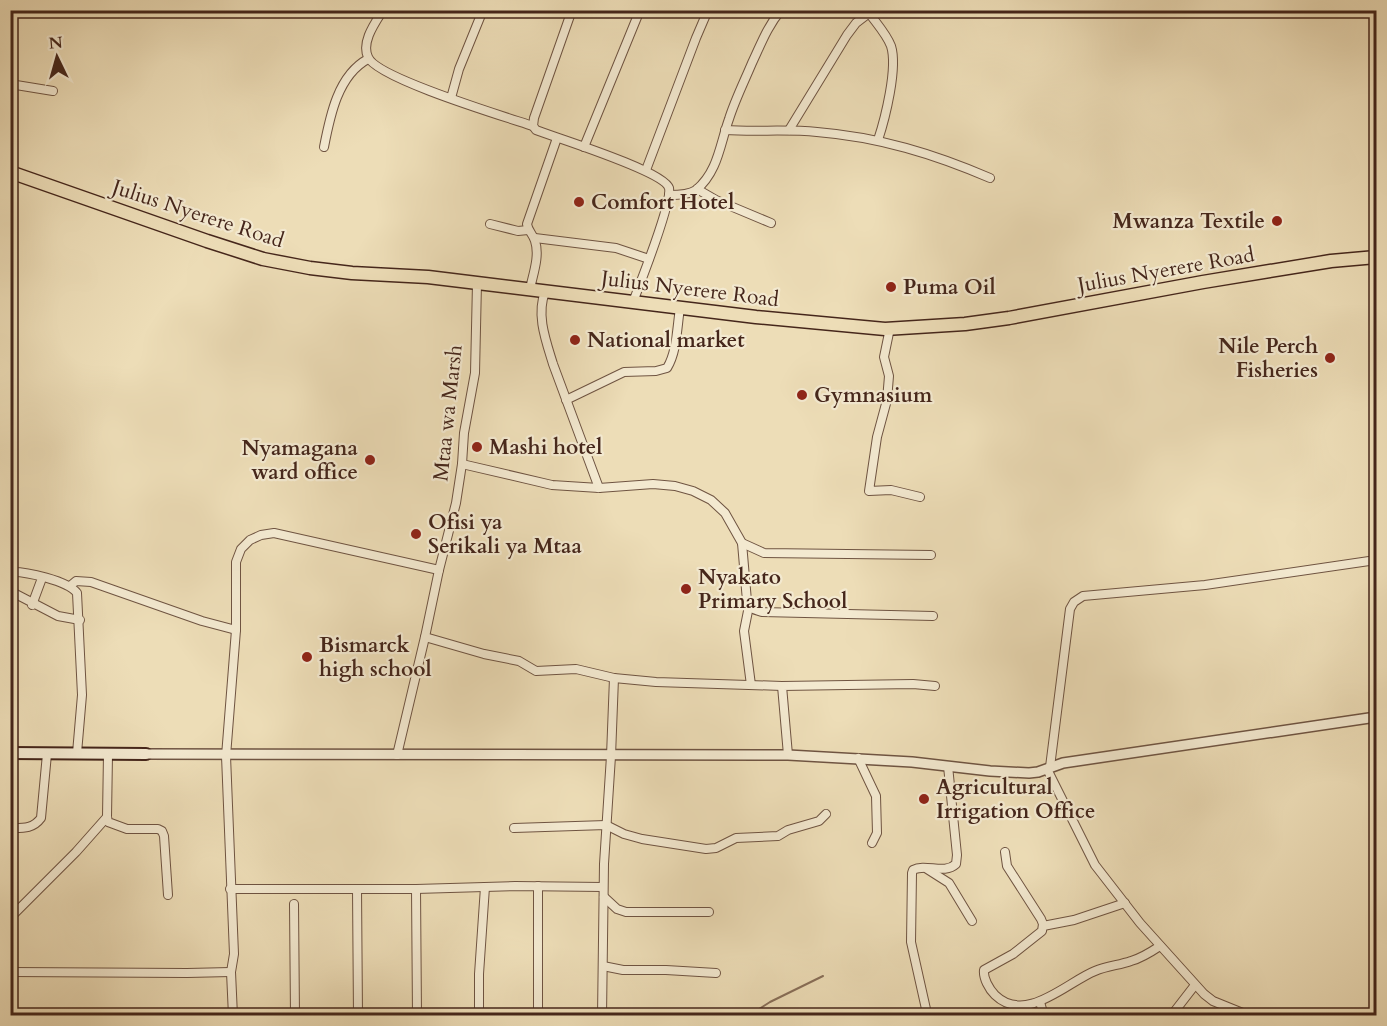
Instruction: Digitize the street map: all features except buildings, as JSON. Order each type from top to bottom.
[{"type":"highway","name":"Julius Nyerere Road","points":[[11,172],[263,259],[352,273],[428,277],[821,324],[890,328],[965,324],[1331,261],[1377,257]]},
{"type":"main road","points":[[10,753],[146,754]]},
{"type":"street","points":[[383,10],[366,45],[369,59],[378,68],[451,98],[533,126],[536,130],[646,170],[664,181],[669,188],[669,195],[633,302]]},
{"type":"street","points":[[451,98],[459,69],[483,10]]},
{"type":"street","points":[[533,126],[572,10]]},
{"type":"street","points":[[584,147],[640,10]]},
{"type":"street","points":[[646,170],[708,10]]},
{"type":"street","points":[[669,195],[691,193],[697,189],[713,168],[720,153],[732,108],[766,29],[781,10]]},
{"type":"street","points":[[789,130],[842,42],[856,23],[868,12],[887,38],[893,57],[887,110],[878,140]]},
{"type":"street","points":[[324,147],[335,100],[357,67],[369,59]]},
{"type":"street","points":[[10,84],[53,91]]},
{"type":"street","points":[[725,130],[789,130],[878,140],[941,157],[990,178]]},
{"type":"street","points":[[530,289],[537,252],[535,238],[528,230],[529,215],[557,138]]},
{"type":"street","points":[[697,189],[716,200],[771,223]]},
{"type":"street","points":[[490,224],[518,231],[528,230]]},
{"type":"street","points":[[535,238],[616,248],[649,259]]},
{"type":"street","name":"Mtaa wa Marsh","points":[[397,755],[456,503],[464,433],[475,374],[477,283]]},
{"type":"street","points":[[545,292],[541,311],[553,364],[599,488]]},
{"type":"street","points":[[566,400],[624,372],[656,371],[667,368],[670,363],[680,308]]},
{"type":"street","points":[[890,328],[884,357],[889,376],[887,400],[877,437],[868,490],[900,491],[920,497]]},
{"type":"street","points":[[462,464],[535,482],[599,488],[653,484],[675,486],[693,491],[711,500],[725,513],[742,543],[749,606],[744,631],[751,685]]},
{"type":"street","points":[[232,1016],[231,972],[234,954],[226,756],[236,630],[236,562],[241,549],[250,540],[274,533],[439,570]]},
{"type":"street","points":[[742,543],[753,550],[773,555],[931,555]]},
{"type":"street","points":[[1250,1016],[1214,1001],[1195,985],[1160,946],[1095,866],[1048,768],[1070,609],[1083,596],[1206,585],[1377,560]]},
{"type":"street","points":[[10,572],[36,574],[70,586],[77,593],[82,695],[77,753]]},
{"type":"street","points":[[32,604],[42,578]]},
{"type":"street","points":[[70,586],[76,581],[91,582],[202,621],[236,630]]},
{"type":"street","points":[[10,591],[65,619],[80,620]]},
{"type":"street","points":[[749,606],[762,612],[933,616]]},
{"type":"street","points":[[425,637],[484,654],[519,661],[536,670],[576,669],[614,678],[656,682],[783,686],[913,684],[935,686]]},
{"type":"street","points":[[602,1016],[603,887],[614,678]]},
{"type":"street","points":[[783,686],[788,755]]},
{"type":"street","points":[[146,754],[226,756],[788,755],[858,758],[1029,773],[1072,761],[1177,748],[1377,717]]},
{"type":"street","points":[[10,828],[30,827],[41,818],[47,754]]},
{"type":"street","points":[[108,754],[108,822],[120,828],[162,831],[168,895]]},
{"type":"street","points":[[858,758],[876,796],[878,833],[872,843]]},
{"type":"street","points":[[925,1015],[926,1009],[911,942],[913,870],[918,867],[950,868],[954,867],[957,861],[948,766]]},
{"type":"street","points":[[514,828],[606,825],[624,834],[642,839],[706,849],[716,848],[736,838],[778,836],[788,830],[819,821],[826,814]]},
{"type":"street","points":[[10,918],[76,852],[107,817]]},
{"type":"street","points":[[1005,852],[1007,866],[1041,919],[1043,926],[1042,931],[1013,954],[984,970],[991,990],[1002,1001],[1013,1005],[1040,1002],[1087,974],[1132,961],[1160,946]]},
{"type":"street","points":[[927,869],[948,883],[972,921]]},
{"type":"street","points":[[538,886],[538,1016]]},
{"type":"street","points":[[479,1016],[479,974],[486,887]]},
{"type":"street","points":[[230,889],[603,887]]},
{"type":"street","points":[[357,889],[358,1016]]},
{"type":"street","points":[[416,889],[417,1016]]},
{"type":"street","points":[[604,897],[617,909],[626,912],[709,912]]},
{"type":"street","points":[[1043,926],[1086,917],[1125,903]]},
{"type":"street","points":[[294,904],[295,1016]]},
{"type":"street","points":[[603,966],[618,970],[716,973]]},
{"type":"street","points":[[10,972],[231,972]]},
{"type":"street","points":[[1171,1016],[1195,985]]},
{"type":"street","points":[[1040,1002],[1044,1016]]},
{"type":"waterway","points":[[748,1016],[770,1002],[823,976]]},
{"type":"place","name":"Comfort Hotel","points":[[579,202]]},
{"type":"place","name":"Mwanza Textile","points":[[1277,221]]},
{"type":"place","name":"Puma Oil","points":[[891,287]]},
{"type":"place","name":"National market","points":[[575,340]]},
{"type":"place","name":"Nile Perch Fisheries","points":[[1330,358]]},
{"type":"place","name":"Gymnasium","points":[[802,395]]},
{"type":"place","name":"Mashi hotel","points":[[477,447]]},
{"type":"place","name":"Nyamagana ward office","points":[[370,460]]},
{"type":"place","name":"Ofisi ya Serikali ya Mtaa","points":[[416,534]]},
{"type":"place","name":"Nyakato Primary School","points":[[686,589]]},
{"type":"place","name":"Bismarck high school","points":[[307,657]]},
{"type":"place","name":"Agricultural Irrigation Office","points":[[924,799]]}]
